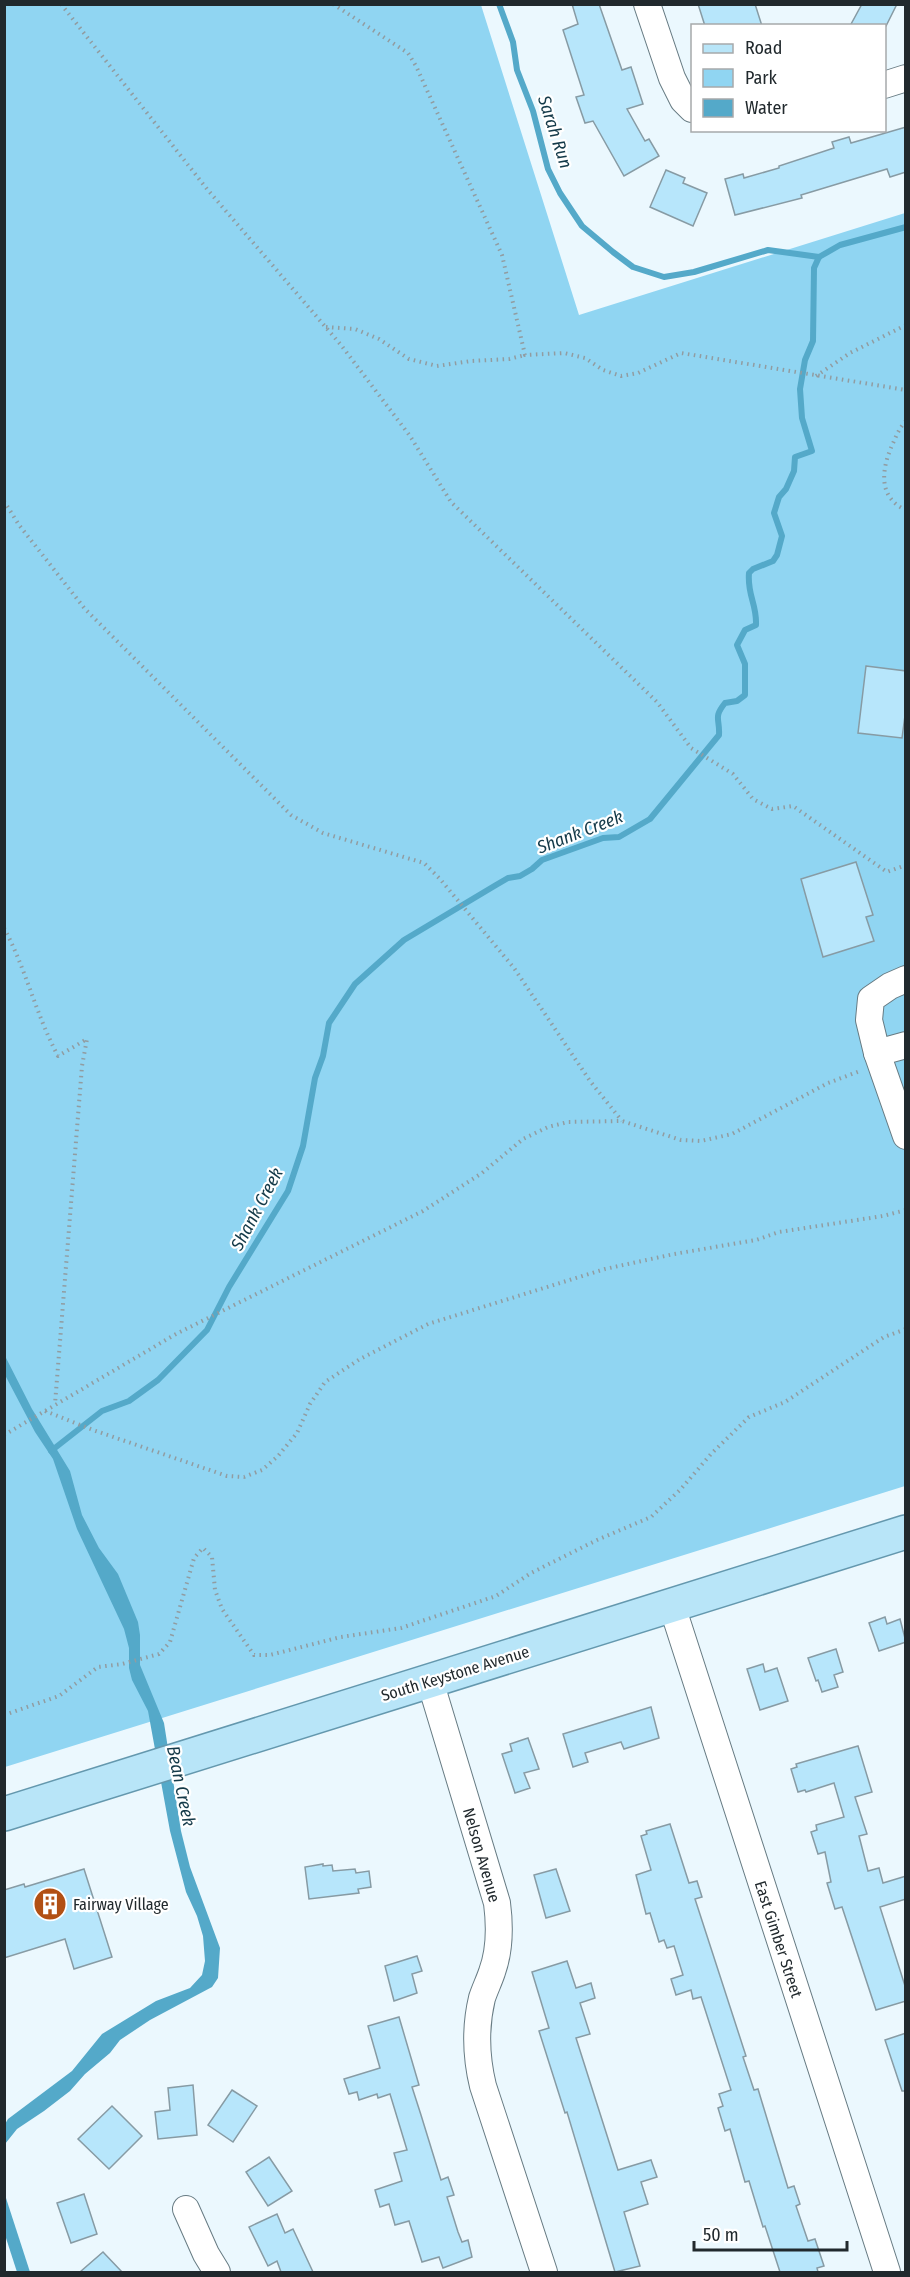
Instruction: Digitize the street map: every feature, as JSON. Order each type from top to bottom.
[{"type":"main road","name":"South Keystone Avenue","points":[[4,1814],[906,1532]]},
{"type":"street","points":[[647,4],[672,78],[683,100],[691,107]]},
{"type":"street","points":[[886,85],[906,78]]},
{"type":"street","points":[[906,979],[890,986],[871,999],[869,1020],[869,1062],[906,1136]]},
{"type":"street","points":[[869,1062],[906,1045]]},
{"type":"street","name":"East Gimber Street","points":[[672,1606],[886,2272]]},
{"type":"street","name":"Nelson Avenue","points":[[430,1681],[497,1903],[500,1930],[496,1960],[483,1995],[477,2041],[483,2086],[544,2272]]},
{"type":"street","points":[[186,2210],[217,2272]]},
{"type":"path","points":[[61,4],[207,189],[325,327],[410,436],[451,502],[657,702],[691,748],[733,774],[753,799],[772,809],[793,806],[886,872],[906,865]]},
{"type":"path","points":[[333,4],[408,52],[416,66],[502,255],[525,355]]},
{"type":"path","points":[[815,376],[850,354],[906,325]]},
{"type":"path","points":[[325,327],[354,329],[379,339],[409,358],[437,366],[509,359],[525,355],[564,353],[585,358],[603,370],[621,376],[638,374],[681,352],[906,390]]},
{"type":"path","points":[[906,422],[901,426],[886,457],[883,476],[887,495],[906,510]]},
{"type":"path","points":[[4,501],[85,609],[291,815],[323,833],[424,862],[514,968],[590,1081],[622,1121]]},
{"type":"path","points":[[4,928],[17,951],[45,1032],[58,1056],[87,1039],[82,1066],[55,1405]]},
{"type":"path","points":[[4,1435],[197,1324],[423,1211],[482,1173],[522,1139],[548,1127],[568,1122],[622,1121],[681,1140],[702,1140],[732,1134],[869,1062]]},
{"type":"path","points":[[45,1411],[227,1476],[244,1477],[262,1470],[278,1456],[297,1433],[310,1404],[325,1382],[360,1359],[428,1324],[605,1269],[756,1240],[779,1232],[883,1216],[906,1210]]},
{"type":"path","points":[[4,1715],[59,1696],[98,1667],[122,1665],[159,1654],[170,1642],[194,1558],[203,1548],[212,1557],[215,1590],[222,1609],[254,1655],[270,1655],[341,1637],[401,1628],[496,1596],[531,1573],[651,1516],[681,1489],[711,1454],[749,1417],[784,1402],[884,1337],[906,1329]]},
{"type":"green space","points":[[5,5],[481,5],[579,315],[905,213],[905,1486],[5,1767]]},
{"type":"water","name":"Bean Creek","points":[[4,1354],[32,1409],[70,1471],[82,1515],[99,1548],[118,1574],[138,1622],[140,1665],[164,1723],[181,1831],[190,1867],[220,1948],[218,1978],[212,1987],[150,2020],[120,2040],[110,2053],[85,2074],[70,2091],[17,2129],[5,2144],[5,2124],[8,2119],[72,2071],[102,2034],[156,2001],[190,1988],[202,1975],[205,1961],[203,1936],[186,1892],[170,1831],[148,1711],[132,1680],[129,1668],[129,1648],[124,1629],[77,1529],[53,1459],[35,1432],[5,1375]]},
{"type":"water","points":[[5,2195],[30,2272],[17,2272],[5,2235]]},
{"type":"building","points":[[572,4],[599,4],[622,70],[631,67],[643,104],[627,109],[645,141],[649,139],[659,156],[624,176],[593,121],[585,123],[576,97],[584,95],[563,30],[578,24]]},
{"type":"building","points":[[698,4],[755,4],[761,24],[704,24]]},
{"type":"building","points":[[862,4],[897,4],[886,26],[886,24],[851,24]]},
{"type":"building","points":[[906,127],[906,172],[890,177],[887,169],[801,195],[802,198],[735,215],[725,179],[743,174],[744,178],[779,168],[779,166],[834,148],[832,142],[849,137],[851,143]]},
{"type":"building","points":[[666,170],[685,178],[683,183],[707,193],[693,226],[650,207]]},
{"type":"building","points":[[866,666],[906,671],[906,708],[902,738],[858,733]]},
{"type":"building","points":[[856,862],[873,915],[866,917],[874,941],[823,957],[801,879]]},
{"type":"building","points":[[885,1617],[887,1624],[900,1619],[906,1642],[879,1651],[869,1623]]},
{"type":"building","points":[[836,1649],[843,1672],[834,1675],[838,1687],[822,1692],[808,1658]]},
{"type":"building","points":[[763,1664],[765,1672],[777,1668],[788,1701],[760,1710],[747,1669]]},
{"type":"building","points":[[651,1707],[659,1738],[624,1749],[621,1742],[585,1753],[588,1762],[573,1767],[563,1734]]},
{"type":"building","points":[[528,1738],[539,1769],[524,1773],[530,1788],[515,1793],[502,1754],[512,1751],[510,1744]]},
{"type":"building","points":[[858,1746],[872,1792],[855,1797],[867,1834],[859,1836],[868,1871],[879,1868],[883,1883],[906,1876],[906,1899],[880,1907],[906,1989],[906,2001],[876,2010],[842,1907],[835,1909],[827,1883],[831,1882],[825,1852],[818,1854],[811,1832],[817,1830],[816,1825],[844,1817],[834,1783],[806,1792],[805,1790],[798,1792],[791,1769],[797,1767],[796,1764]]},
{"type":"building","points":[[670,1824],[689,1883],[697,1881],[702,1897],[695,1899],[746,2056],[743,2057],[754,2090],[758,2089],[788,2188],[794,2186],[800,2204],[796,2206],[808,2241],[815,2239],[824,2266],[817,2268],[818,2272],[780,2272],[749,2181],[745,2182],[730,2129],[725,2131],[718,2108],[723,2106],[719,2094],[731,2090],[701,1997],[693,1999],[691,1990],[676,1995],[671,1979],[683,1975],[674,1946],[667,1948],[664,1940],[659,1942],[650,1913],[646,1914],[636,1875],[651,1870],[641,1836],[647,1834],[646,1831]]},
{"type":"building","points":[[323,1864],[323,1866],[332,1865],[333,1871],[355,1869],[356,1873],[369,1871],[371,1887],[358,1889],[359,1893],[309,1899],[305,1867]]},
{"type":"building","name":"Fairway Village","points":[[84,1869],[112,1957],[74,1969],[65,1939],[4,1958],[4,1890],[24,1884],[25,1887]]},
{"type":"building","points":[[556,1869],[570,1911],[546,1918],[534,1875]]},
{"type":"building","points":[[417,1956],[422,1971],[412,1974],[417,1993],[394,2001],[385,1966]]},
{"type":"building","points":[[567,1961],[576,1988],[591,1983],[595,1998],[580,2003],[590,2034],[576,2038],[618,2170],[651,2160],[657,2177],[641,2182],[648,2204],[624,2212],[640,2266],[615,2272],[567,2112],[565,2113],[539,2031],[549,2028],[532,1972]]},
{"type":"building","points":[[399,2017],[419,2085],[412,2087],[441,2180],[448,2177],[454,2195],[447,2197],[458,2232],[462,2242],[468,2240],[472,2257],[443,2268],[439,2257],[422,2262],[409,2221],[395,2225],[389,2204],[380,2207],[375,2190],[402,2181],[394,2153],[407,2150],[390,2094],[378,2098],[377,2094],[359,2100],[357,2092],[349,2094],[344,2079],[380,2068],[368,2026]]},
{"type":"building","points":[[906,2033],[906,2091],[902,2091],[885,2040]]},
{"type":"building","points":[[193,2085],[197,2135],[158,2139],[155,2112],[170,2110],[168,2088]]},
{"type":"building","points":[[232,2090],[257,2106],[233,2142],[208,2125]]},
{"type":"building","points":[[112,2106],[142,2136],[109,2169],[78,2139]]},
{"type":"building","points":[[269,2157],[292,2191],[268,2206],[246,2172]]},
{"type":"building","points":[[84,2194],[97,2234],[71,2243],[57,2203]]},
{"type":"building","points":[[277,2214],[285,2233],[293,2229],[313,2272],[281,2272],[277,2261],[268,2266],[249,2227]]},
{"type":"building","points":[[103,2252],[122,2272],[80,2272]]},
{"type":"waterway","name":"Sarah Run","points":[[499,4],[513,42],[517,70],[533,111],[548,169],[560,193],[582,226],[613,252],[633,267],[664,277],[694,272],[768,250],[819,257]]},
{"type":"waterway","name":"Shank Creek","points":[[51,1451],[102,1411],[129,1401],[158,1380],[207,1330],[229,1287],[288,1191],[303,1146],[315,1078],[323,1056],[329,1023],[355,984],[404,940],[508,878],[520,876],[542,860],[603,838],[619,837],[650,819],[719,735],[718,715],[721,708],[725,703],[737,701],[745,695],[745,664],[737,645],[745,630],[756,625],[749,587],[749,573],[773,561],[777,555],[782,536],[774,513],[779,497],[786,489],[794,471],[795,457],[812,451],[802,418],[800,389],[805,360],[813,341],[814,268],[819,257],[840,245],[906,227]]},
{"type":"place","name":"Fairway Village","points":[[50,1904]]}]
